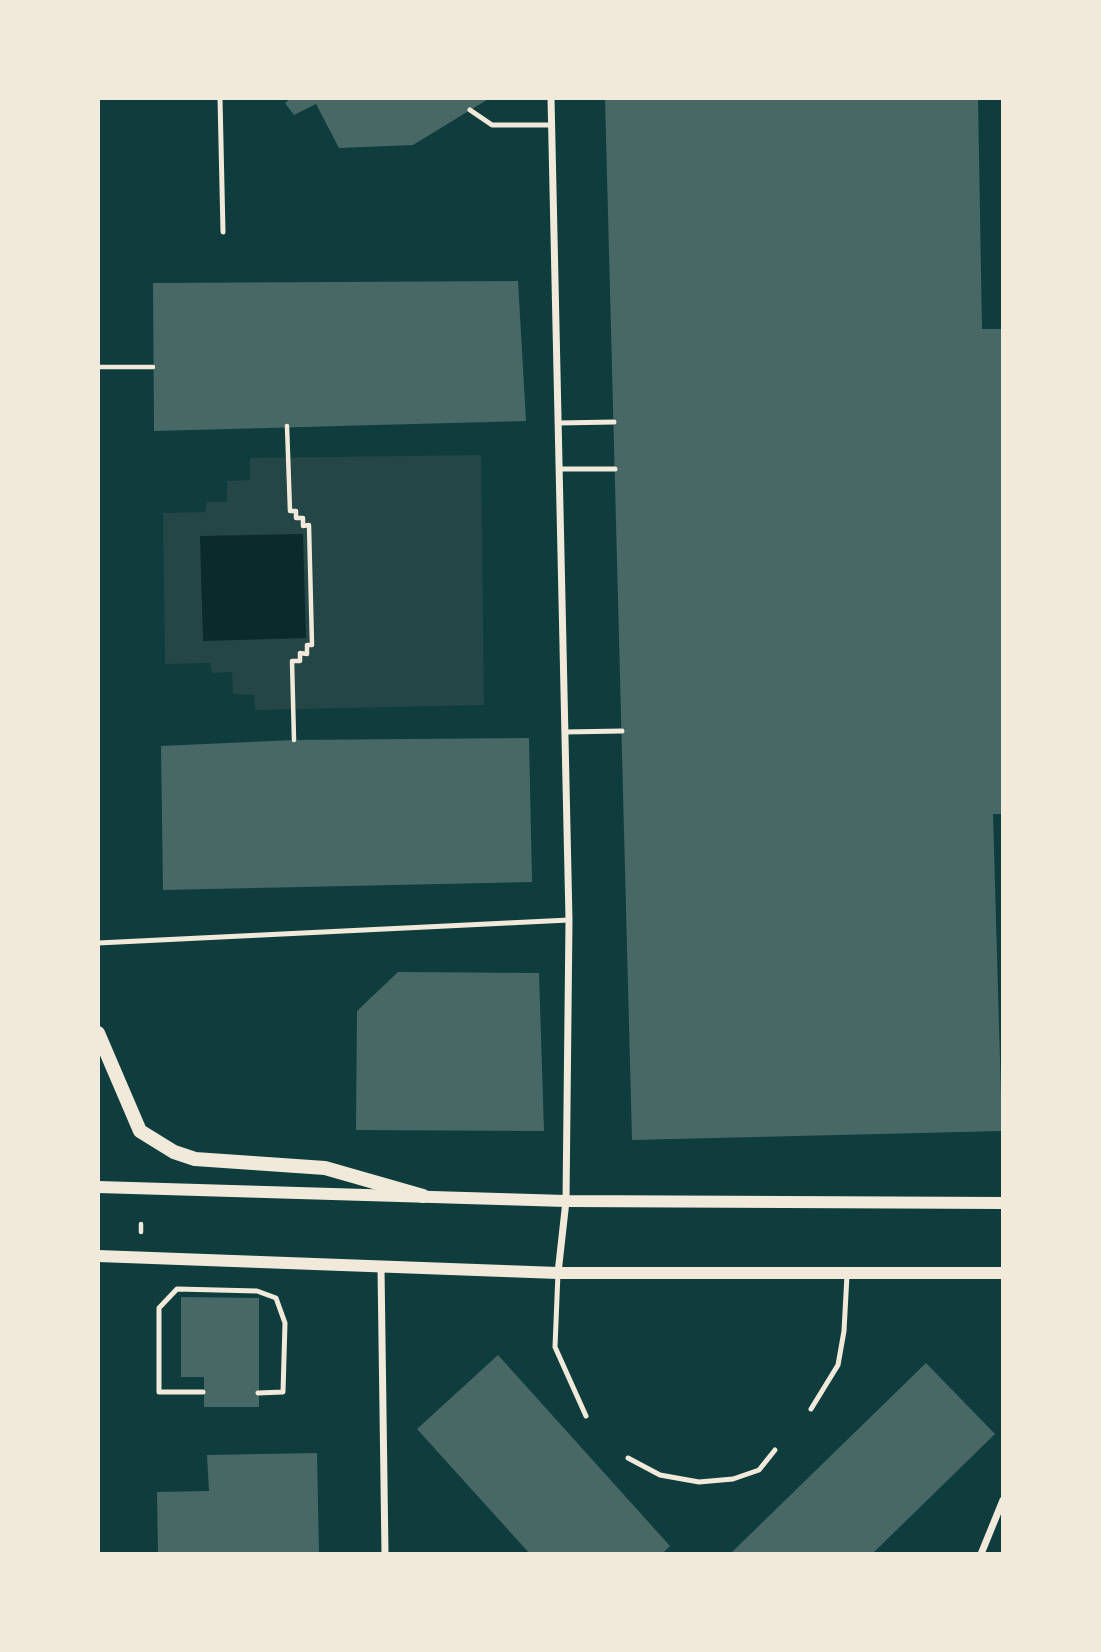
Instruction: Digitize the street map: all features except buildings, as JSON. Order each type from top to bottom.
[{"type":"main road","points":[[98,1033],[140,1130],[174,1152],[195,1159],[325,1168],[423,1196]]},
{"type":"street","points":[[551,98],[569,920],[566,1201],[558,1273]]},
{"type":"street","points":[[98,1186],[566,1201],[1003,1203]]},
{"type":"street","points":[[98,1256],[558,1273],[1003,1273]]},
{"type":"street","points":[[381,1268],[385,1554]]},
{"type":"street","points":[[981,1554],[1003,1500]]},
{"type":"lane","points":[[220,98],[223,232]]},
{"type":"lane","points":[[470,110],[492,125],[551,125]]},
{"type":"lane","points":[[558,423],[614,422]]},
{"type":"lane","points":[[559,469],[615,469]]},
{"type":"lane","points":[[565,732],[622,731]]},
{"type":"lane","points":[[98,943],[569,920]]},
{"type":"lane","points":[[558,1273],[555,1347],[586,1416]]},
{"type":"lane","points":[[811,1409],[838,1365],[844,1331],[847,1275]]},
{"type":"lane","points":[[203,1392],[159,1392],[159,1308],[177,1289],[257,1291],[276,1298],[285,1322],[283,1392],[258,1392]]},
{"type":"lane","points":[[628,1458],[660,1475],[699,1482],[733,1479],[759,1470],[775,1450]]},
{"type":"path","points":[[98,367],[153,367]]},
{"type":"path","points":[[287,426],[290,511],[296,511],[296,518],[303,518],[303,526],[309,525],[312,645],[307,645],[307,653],[300,653],[300,661],[292,661],[295,740]]},
{"type":"path","points":[[141,1224],[141,1232]]},
{"type":"shaded area","points":[[481,455],[484,705],[255,710],[254,695],[233,694],[232,672],[212,673],[210,663],[165,664],[163,513],[205,512],[207,502],[227,502],[227,481],[250,480],[250,458]]},
{"type":"shaded area","points":[[303,534],[306,638],[203,641],[200,536]]}]
